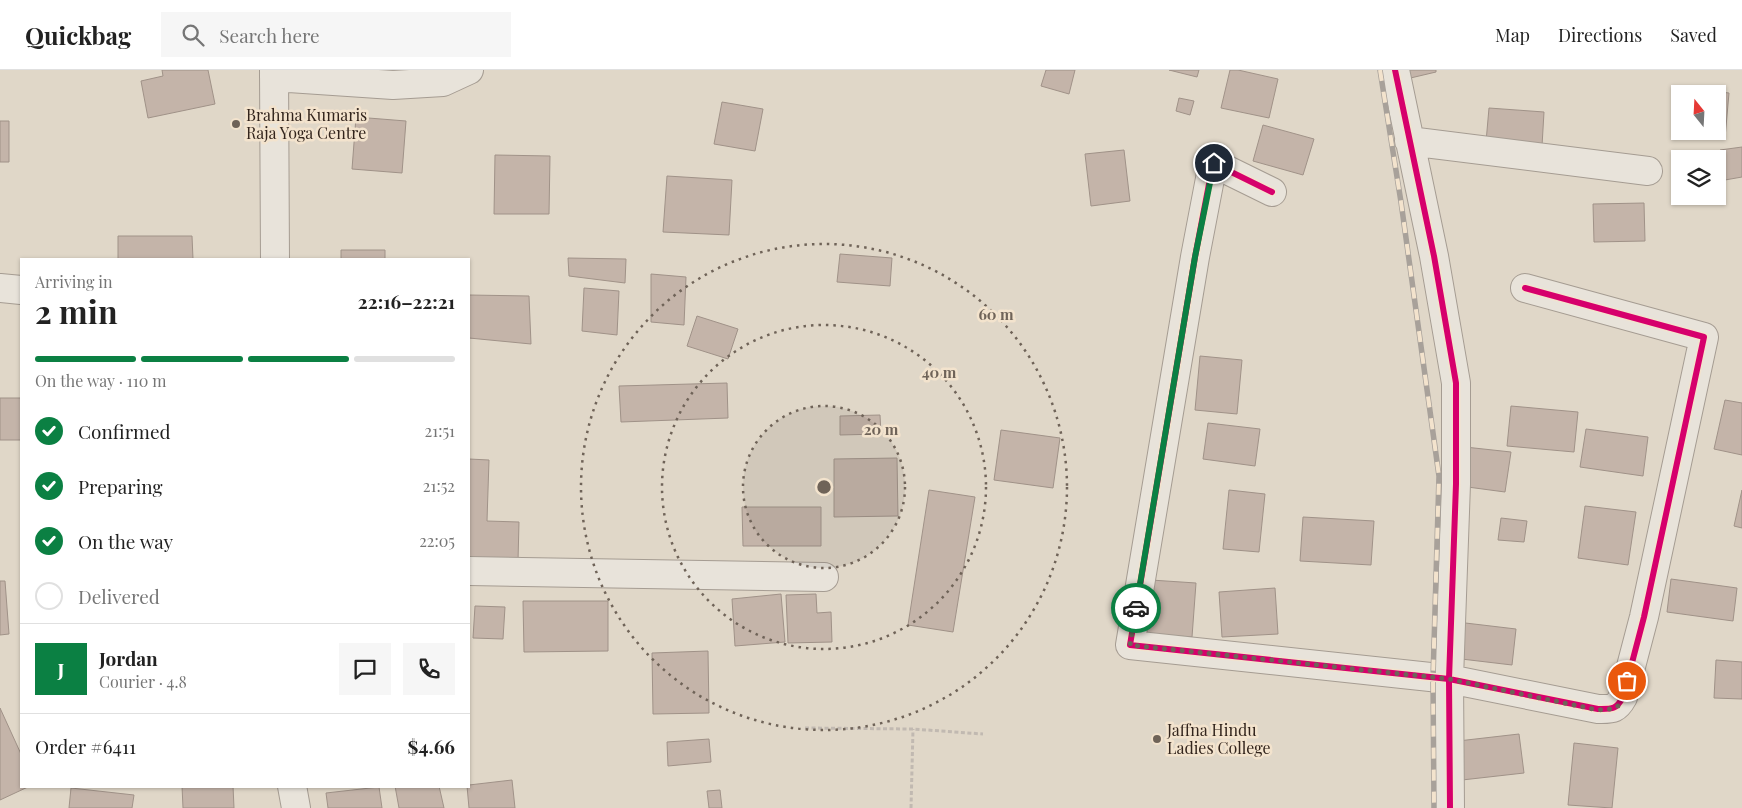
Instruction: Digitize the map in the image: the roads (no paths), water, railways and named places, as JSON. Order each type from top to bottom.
[{"type":"street","points":[[275,258],[274,74],[393,85],[443,82],[469,70]]},
{"type":"street","points":[[1395,70],[1434,256],[1456,383],[1456,484],[1449,679],[1450,808]]},
{"type":"street","points":[[1409,141],[1648,171]]},
{"type":"street","points":[[1272,192],[1214,163],[1195,257],[1130,645],[1449,679],[1598,710],[1611,709],[1618,706],[1623,697],[1644,617],[1704,337],[1525,288]]},
{"type":"street","points":[[0,288],[20,290]]},
{"type":"street","points":[[470,571],[824,577]]},
{"type":"street","points":[[292,788],[296,808]]},
{"type":"railway","points":[[1380,70],[1401,202],[1439,476],[1433,678],[1434,808]]},
{"type":"place","name":"Brahma Kumaris Raja Yoga Centre","points":[[236,124]]},
{"type":"place","name":"Jaffna Hindu Ladies College","points":[[1157,739]]}]
